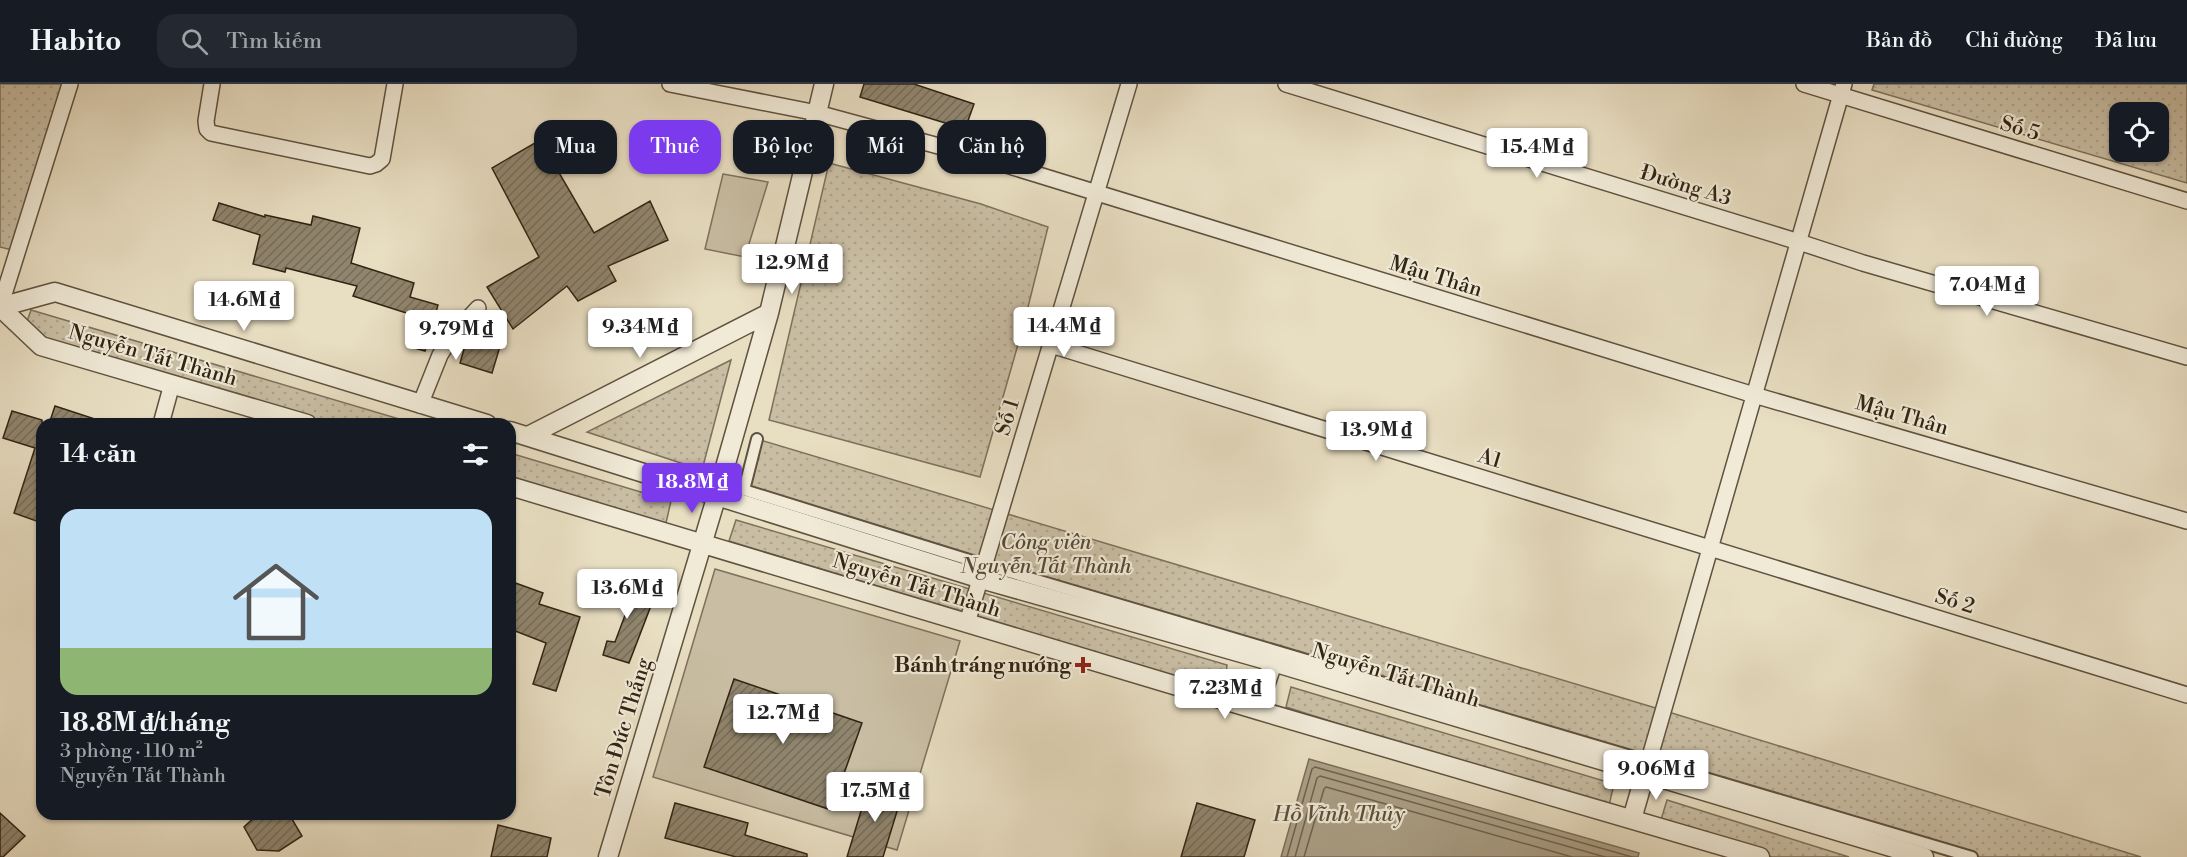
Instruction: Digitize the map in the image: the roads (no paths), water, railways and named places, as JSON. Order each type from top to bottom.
[{"type":"street","points":[[0,307],[70,84]]},
{"type":"street","points":[[213,84],[206,121],[207,129],[211,133],[369,166],[382,159],[395,84]]},
{"type":"street","name":"Mậu Thân","points":[[670,84],[817,113],[990,160],[1754,395],[2187,521]]},
{"type":"street","points":[[717,495],[769,313],[824,84]]},
{"type":"street","name":"Số 1","points":[[967,623],[1129,84]]},
{"type":"street","name":"Đường A3","points":[[1286,84],[1863,263],[2187,357]]},
{"type":"street","name":"Số 5","points":[[1804,84],[1843,89],[2187,201]]},
{"type":"street","points":[[1632,819],[1843,89]]},
{"type":"street","name":"Nguyễn Tất Thành","points":[[0,307],[55,292],[466,418]]},
{"type":"street","name":"Nguyễn Tất Thành","points":[[0,307],[41,346],[287,418]]},
{"type":"street","points":[[420,405],[440,355],[452,336],[478,308]]},
{"type":"street","points":[[528,436],[769,313]]},
{"type":"street","name":"A1","points":[[1051,345],[1710,547]]},
{"type":"street","points":[[163,418],[172,384]]},
{"type":"street","name":"Nguyễn Tất Thành","points":[[516,433],[717,495],[983,572],[1273,662],[1647,768],[1924,857]]},
{"type":"street","points":[[757,439],[744,490],[983,572],[1647,768],[1972,857]]},
{"type":"street","name":"Nguyễn Tất Thành","points":[[516,488],[1257,710],[1760,857]]},
{"type":"street","name":"Tôn Đức Thắng","points":[[608,857],[717,495]]},
{"type":"street","name":"Số 2","points":[[1710,547],[2187,695]]},
{"type":"street","points":[[1257,710],[1273,662]]},
{"type":"water","name":"Hồ Vĩnh Thủy","points":[[1309,759],[1639,853],[1638,857],[1281,857]]},
{"type":"place","name":"Bánh tráng nướng","points":[[1083,665]]},
{"type":"park label","name":"Công viên Nguyễn Tất Thành","points":[[1046,554]]}]
